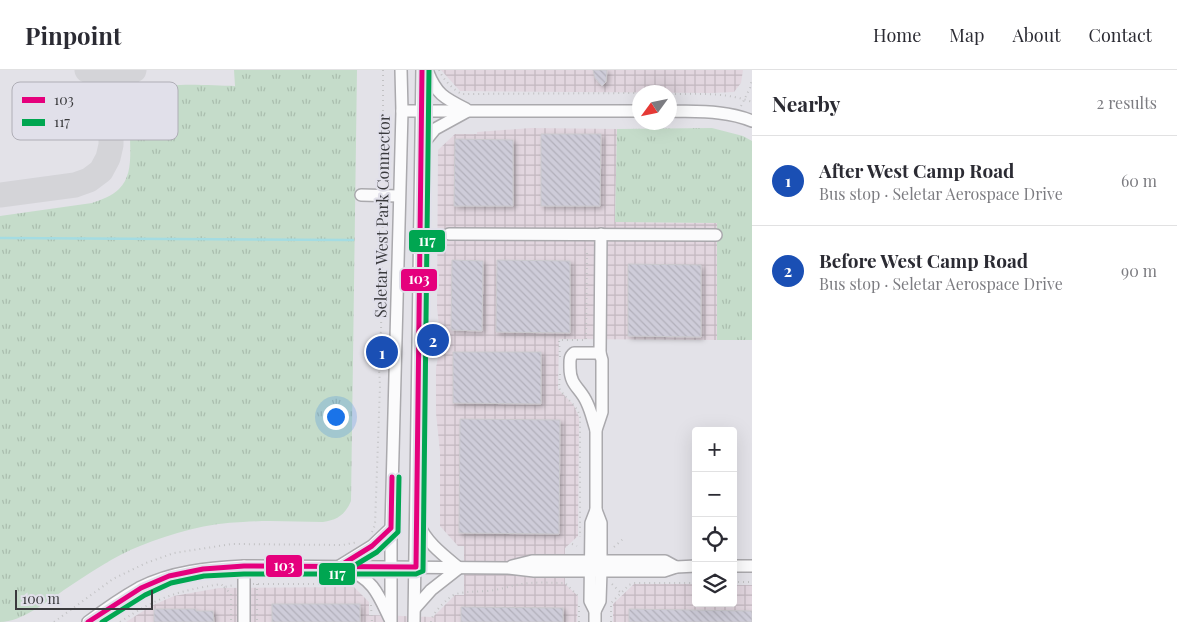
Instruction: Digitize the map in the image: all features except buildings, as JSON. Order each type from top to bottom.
[{"type":"street","points":[[391,622],[391,528],[402,110],[401,70]]},
{"type":"street","points":[[414,622],[417,519],[422,145],[420,111],[422,70]]},
{"type":"street","points":[[427,70],[437,90],[445,98],[470,111]]},
{"type":"street","points":[[402,110],[632,111]]},
{"type":"street","points":[[422,145],[435,129],[470,111]]},
{"type":"street","points":[[677,111],[736,115],[752,121]]},
{"type":"street","points":[[361,195],[399,196]]},
{"type":"street","points":[[449,234],[716,235]]},
{"type":"street","points":[[596,430],[602,412],[602,360],[600,353],[601,234]]},
{"type":"street","points":[[595,616],[600,601],[591,523],[596,510],[596,430],[588,404],[570,376],[570,360],[574,353],[600,353]]},
{"type":"street","points":[[417,519],[428,541],[459,568]]},
{"type":"street","points":[[338,567],[372,546],[391,528]]},
{"type":"street","points":[[88,622],[140,588],[169,576],[203,569],[244,566],[508,568],[532,561],[664,571],[676,567],[692,566]]},
{"type":"street","points":[[244,566],[244,622]]},
{"type":"street","points":[[737,566],[752,566]]},
{"type":"street","points":[[338,567],[358,573],[373,586],[391,622]]},
{"type":"street","points":[[415,608],[431,590],[459,568]]},
{"type":"path","name":"Seletar West Park Connector","points":[[370,534],[375,525],[380,386],[378,358],[381,331],[383,196],[382,70]]},
{"type":"path","points":[[439,70],[453,87],[462,94],[632,93]]},
{"type":"path","points":[[736,115],[745,100],[752,79]]},
{"type":"path","points":[[677,94],[713,94],[752,102]]},
{"type":"path","points":[[560,363],[560,340],[586,340],[587,251],[582,246]]},
{"type":"path","points":[[560,371],[560,388],[574,404],[580,417],[580,537]]},
{"type":"path","points":[[614,547],[623,539]]},
{"type":"path","points":[[572,544],[577,546]]},
{"type":"path","points":[[611,622],[611,604],[629,585],[634,583],[692,582]]},
{"type":"path","points":[[737,582],[752,582]]},
{"type":"path","points":[[430,622],[435,612],[454,594],[466,591],[487,591],[528,583],[568,584],[579,596],[579,622]]},
{"type":"path","points":[[257,584],[257,622]]},
{"type":"path","points":[[612,584],[622,593]]},
{"type":"path","points":[[224,587],[231,594],[231,622]]},
{"type":"path","points":[[371,600],[372,622]]},
{"type":"shaded area","points":[[441,70],[743,70],[741,83],[734,92],[677,93],[677,85],[632,85],[632,92],[460,91]]},
{"type":"shaded area","points":[[531,128],[617,129],[615,222],[718,223],[717,340],[559,339],[558,389],[573,404],[579,417],[578,536],[565,548],[565,584],[578,596],[577,622],[126,622],[151,606],[174,596],[219,588],[354,587],[369,602],[369,615],[433,617],[455,595],[464,595],[464,546],[458,546],[440,526],[440,452],[436,413],[436,368],[439,352],[437,308],[438,150],[455,134],[477,134],[477,132]]},
{"type":"shaded area","points":[[634,584],[692,584],[692,607],[737,607],[737,585],[752,585],[752,622],[613,622],[613,604]]},
{"type":"green space","points":[[234,70],[357,70],[351,501],[343,513],[328,521],[230,523],[190,529],[152,541],[112,560],[26,614],[0,622],[0,216],[92,203],[113,194],[119,189],[126,178],[130,165],[130,140],[178,140],[178,86],[235,86]]},
{"type":"green space","points":[[677,128],[712,128],[743,136],[752,141],[752,340],[717,340],[717,223],[615,222],[617,129],[677,130]]},
{"type":"waterway","points":[[0,238],[353,240]]},
{"type":"taxiway","points":[[87,70],[101,82]]},
{"type":"taxiway","points":[[111,70],[111,82]]},
{"type":"taxiway","points":[[121,82],[134,70]]},
{"type":"taxiway","points":[[0,195],[75,185],[89,180],[101,171],[108,158],[111,140]]},
{"type":"transit line","name":"103","points":[[88,622],[141,588],[169,576],[203,569],[244,566],[416,567],[422,70]]},
{"type":"transit line","name":"117","points":[[102,622],[145,595],[171,583],[204,576],[244,574],[416,574],[423,571],[429,70]]},
{"type":"transit line","name":"103","points":[[338,567],[372,546],[391,528],[392,477]]},
{"type":"transit line","name":"117","points":[[342,573],[377,552],[398,532],[399,477]]},
{"type":"place","name":"Before West Camp Road","points":[[433,340]]},
{"type":"place","name":"After West Camp Road","points":[[382,352]]}]
